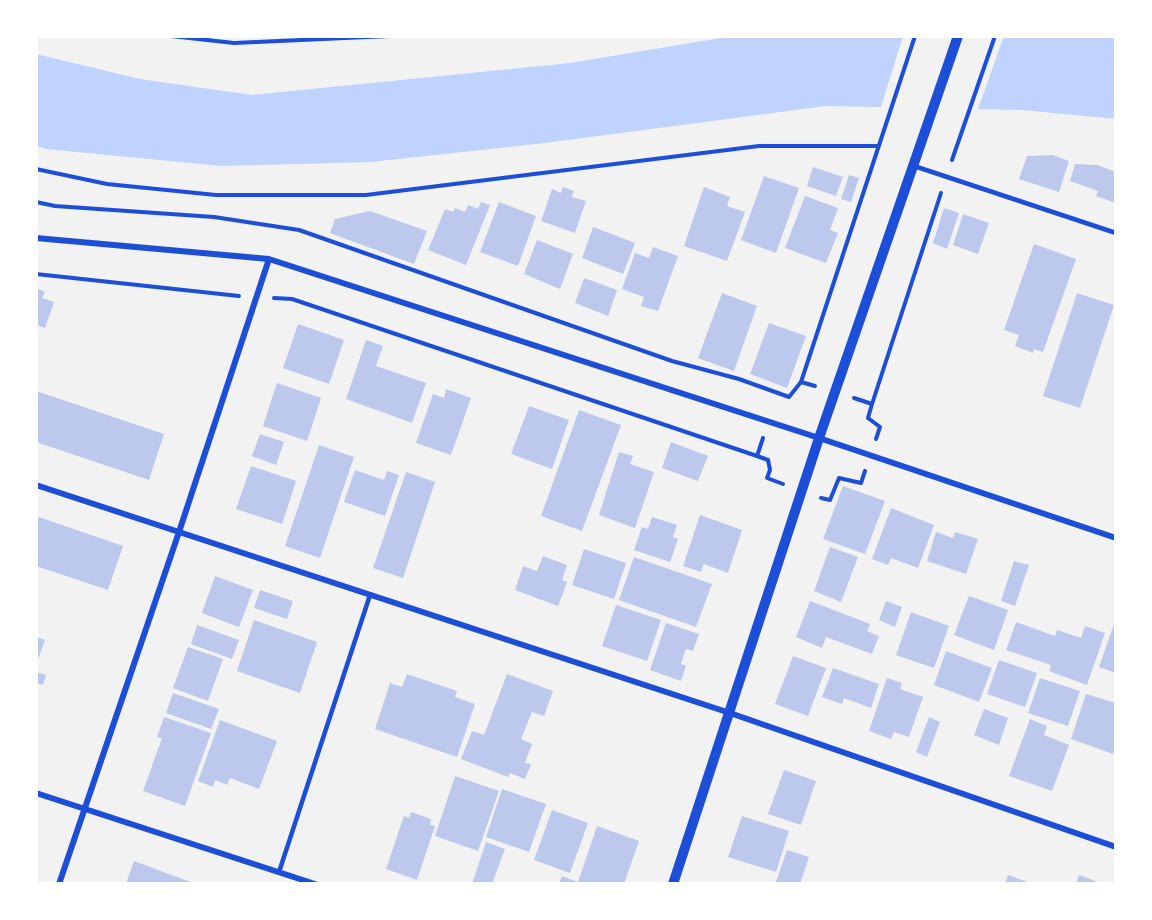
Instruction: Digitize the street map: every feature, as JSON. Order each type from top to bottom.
[{"type":"street","points":[[672,884],[819,438],[957,36]]},
{"type":"street","points":[[36,238],[269,259],[819,438],[1116,538]]},
{"type":"street","points":[[59,884],[269,259]]},
{"type":"street","points":[[36,485],[730,713],[1116,847]]},
{"type":"street","points":[[36,793],[315,884]]},
{"type":"lane","points":[[914,166],[1116,233]]},
{"type":"lane","points":[[279,872],[370,595]]},
{"type":"path","points":[[171,36],[234,43],[390,36]]},
{"type":"path","points":[[884,131],[915,36]]},
{"type":"path","points":[[962,130],[995,36]]},
{"type":"path","points":[[36,169],[107,184],[216,195],[366,195],[759,146],[879,146]]},
{"type":"path","points":[[36,202],[55,206],[214,217],[298,230],[672,361],[739,379],[777,394],[789,397],[801,382]]},
{"type":"path","points":[[36,274],[292,299],[757,456]]},
{"type":"water","points":[[733,36],[1116,36],[1116,119],[1022,110],[826,106],[545,143],[371,162],[221,166],[46,149],[36,146],[36,54],[140,79],[252,95],[570,63]]},
{"type":"pier","points":[[903,36],[1004,36],[977,112],[880,110]]},
{"type":"building","points":[[1053,155],[1069,161],[1059,192],[1019,179],[1027,156]]},
{"type":"building","points":[[1075,164],[1097,165],[1116,172],[1116,203],[1096,196],[1098,191],[1070,181]]},
{"type":"building","points":[[813,167],[843,177],[836,196],[807,186]]},
{"type":"building","points":[[849,175],[859,178],[851,202],[841,199]]},
{"type":"building","points":[[764,176],[799,188],[776,253],[741,240]]},
{"type":"building","points":[[563,187],[574,191],[572,197],[586,201],[575,233],[541,221],[552,189],[561,193]]},
{"type":"building","points":[[704,187],[730,197],[727,206],[745,212],[727,261],[684,246]]},
{"type":"building","points":[[805,196],[838,208],[830,230],[838,233],[826,263],[785,248]]},
{"type":"building","points":[[481,202],[490,205],[466,265],[428,250],[445,209],[453,212],[455,208],[465,212],[468,205],[478,209]]},
{"type":"building","points":[[499,202],[536,216],[518,266],[480,252]]},
{"type":"building","points":[[944,208],[959,213],[947,249],[933,243]]},
{"type":"building","points":[[370,211],[427,231],[414,264],[330,233],[335,219]]},
{"type":"building","points":[[963,214],[989,223],[978,254],[953,245]]},
{"type":"building","points":[[593,227],[635,243],[623,274],[582,258]]},
{"type":"building","points":[[537,240],[573,254],[560,289],[524,274]]},
{"type":"building","points":[[1034,244],[1076,259],[1043,352],[1034,349],[1033,353],[1015,346],[1019,335],[1004,330]]},
{"type":"building","points":[[653,247],[678,256],[658,311],[641,306],[644,297],[622,289],[635,253],[649,258]]},
{"type":"building","points":[[584,278],[617,290],[608,316],[575,303]]},
{"type":"building","points":[[36,288],[45,292],[42,298],[54,302],[45,328],[36,325]]},
{"type":"building","points":[[722,293],[757,306],[734,371],[698,358]]},
{"type":"building","points":[[1077,293],[1114,305],[1080,408],[1043,396]]},
{"type":"building","points":[[769,323],[806,336],[787,388],[750,374]]},
{"type":"building","points":[[298,324],[344,340],[329,384],[283,368]]},
{"type":"building","points":[[366,340],[383,346],[376,366],[426,383],[412,423],[346,399]]},
{"type":"building","points":[[277,383],[321,398],[307,441],[263,426]]},
{"type":"building","points":[[446,389],[471,398],[451,455],[416,443],[433,394],[444,398]]},
{"type":"building","points":[[36,391],[164,434],[149,480],[36,442]]},
{"type":"building","points":[[529,406],[569,420],[552,469],[511,454]]},
{"type":"building","points":[[579,410],[621,425],[582,531],[541,516]]},
{"type":"building","points":[[260,434],[284,442],[276,465],[252,456]]},
{"type":"building","points":[[671,442],[708,456],[698,481],[662,468]]},
{"type":"building","points":[[319,445],[354,457],[320,558],[285,546]]},
{"type":"building","points":[[619,452],[633,456],[630,464],[654,472],[635,528],[599,515]]},
{"type":"building","points":[[251,466],[296,481],[282,524],[236,509]]},
{"type":"building","points":[[355,470],[384,480],[387,471],[399,475],[385,516],[344,502]]},
{"type":"building","points":[[406,472],[435,482],[403,578],[373,568]]},
{"type":"building","points":[[843,486],[885,501],[865,554],[823,539]]},
{"type":"building","points":[[891,508],[934,525],[918,568],[891,558],[888,565],[872,559]]},
{"type":"building","points":[[700,515],[742,530],[728,573],[704,564],[701,572],[683,566]]},
{"type":"building","points":[[36,516],[123,546],[108,590],[36,566]]},
{"type":"building","points":[[652,517],[677,525],[673,537],[678,539],[670,562],[634,550],[642,527],[648,529]]},
{"type":"building","points":[[936,532],[953,538],[955,532],[978,539],[966,574],[927,561]]},
{"type":"building","points":[[830,547],[858,557],[841,602],[814,591]]},
{"type":"building","points":[[584,549],[626,563],[614,599],[572,585]]},
{"type":"building","points":[[543,556],[567,565],[562,580],[567,582],[558,606],[515,590],[523,566],[537,571]]},
{"type":"building","points":[[634,557],[712,584],[696,627],[619,600]]},
{"type":"building","points":[[1014,561],[1029,565],[1015,606],[1001,601]]},
{"type":"building","points":[[215,576],[253,590],[239,627],[202,613]]},
{"type":"building","points":[[260,590],[293,601],[287,619],[254,608]]},
{"type":"building","points":[[969,596],[1008,610],[994,650],[954,635]]},
{"type":"building","points":[[810,601],[870,624],[867,631],[879,636],[872,654],[826,637],[822,648],[796,637]]},
{"type":"building","points":[[886,601],[902,607],[895,627],[879,620]]},
{"type":"building","points":[[616,605],[661,620],[647,661],[602,646]]},
{"type":"building","points":[[911,612],[949,626],[934,668],[896,655]]},
{"type":"building","points":[[1116,618],[1116,673],[1099,667]]},
{"type":"building","points":[[254,620],[317,642],[300,693],[237,671]]},
{"type":"building","points":[[1016,622],[1055,636],[1057,630],[1081,638],[1085,626],[1105,633],[1087,685],[1049,671],[1051,665],[1006,650]]},
{"type":"building","points":[[666,623],[699,634],[693,651],[686,649],[681,664],[686,666],[681,681],[650,670]]},
{"type":"building","points":[[197,625],[239,640],[232,659],[191,644]]},
{"type":"building","points":[[36,637],[45,640],[36,665]]},
{"type":"building","points":[[188,647],[223,659],[208,701],[173,688]]},
{"type":"building","points":[[946,651],[992,668],[979,702],[934,685]]},
{"type":"building","points":[[793,656],[826,668],[808,716],[775,704]]},
{"type":"building","points":[[999,660],[1037,673],[1025,707],[987,694]]},
{"type":"building","points":[[833,668],[879,684],[871,708],[844,698],[842,704],[822,697]]},
{"type":"building","points":[[36,672],[46,675],[43,685],[36,683]]},
{"type":"building","points":[[407,674],[457,691],[455,697],[475,704],[457,757],[375,729],[390,683],[402,687]]},
{"type":"building","points":[[507,674],[553,691],[544,716],[532,712],[521,739],[532,744],[525,763],[531,764],[525,779],[510,773],[508,777],[461,759],[472,731],[484,735]]},
{"type":"building","points":[[887,678],[902,683],[900,689],[923,697],[909,737],[894,732],[891,739],[869,731]]},
{"type":"building","points":[[1040,678],[1080,691],[1068,726],[1028,713]]},
{"type":"building","points":[[173,693],[219,709],[211,729],[166,713]]},
{"type":"building","points":[[1086,694],[1116,703],[1116,746],[1113,754],[1071,739]]},
{"type":"building","points":[[984,709],[1008,718],[999,745],[974,735]]},
{"type":"building","points":[[164,717],[211,733],[185,806],[143,791],[162,738],[157,737]]},
{"type":"building","points":[[929,717],[940,722],[927,757],[916,752]]},
{"type":"building","points":[[1030,719],[1047,726],[1044,735],[1069,745],[1052,791],[1009,776]]},
{"type":"building","points":[[220,720],[277,741],[259,789],[230,778],[227,785],[215,780],[213,787],[198,781]]},
{"type":"building","points":[[784,770],[816,781],[801,825],[768,814]]},
{"type":"building","points":[[455,776],[499,791],[478,851],[435,836]]},
{"type":"building","points":[[502,789],[546,804],[529,852],[486,837]]},
{"type":"building","points":[[552,810],[588,823],[570,873],[534,860]]},
{"type":"building","points":[[411,812],[431,819],[430,825],[435,826],[417,880],[386,869],[404,816],[409,818]]},
{"type":"building","points":[[742,816],[789,831],[776,872],[728,857]]},
{"type":"building","points":[[597,826],[639,841],[624,884],[559,884],[562,876],[578,882]]},
{"type":"building","points":[[486,842],[505,849],[492,884],[472,884]]},
{"type":"building","points":[[787,850],[809,857],[800,884],[776,882]]},
{"type":"building","points":[[134,861],[196,884],[126,884]]},
{"type":"building","points":[[1008,875],[1033,884],[1005,884]]},
{"type":"building","points":[[1079,875],[1103,884],[1076,884]]}]
